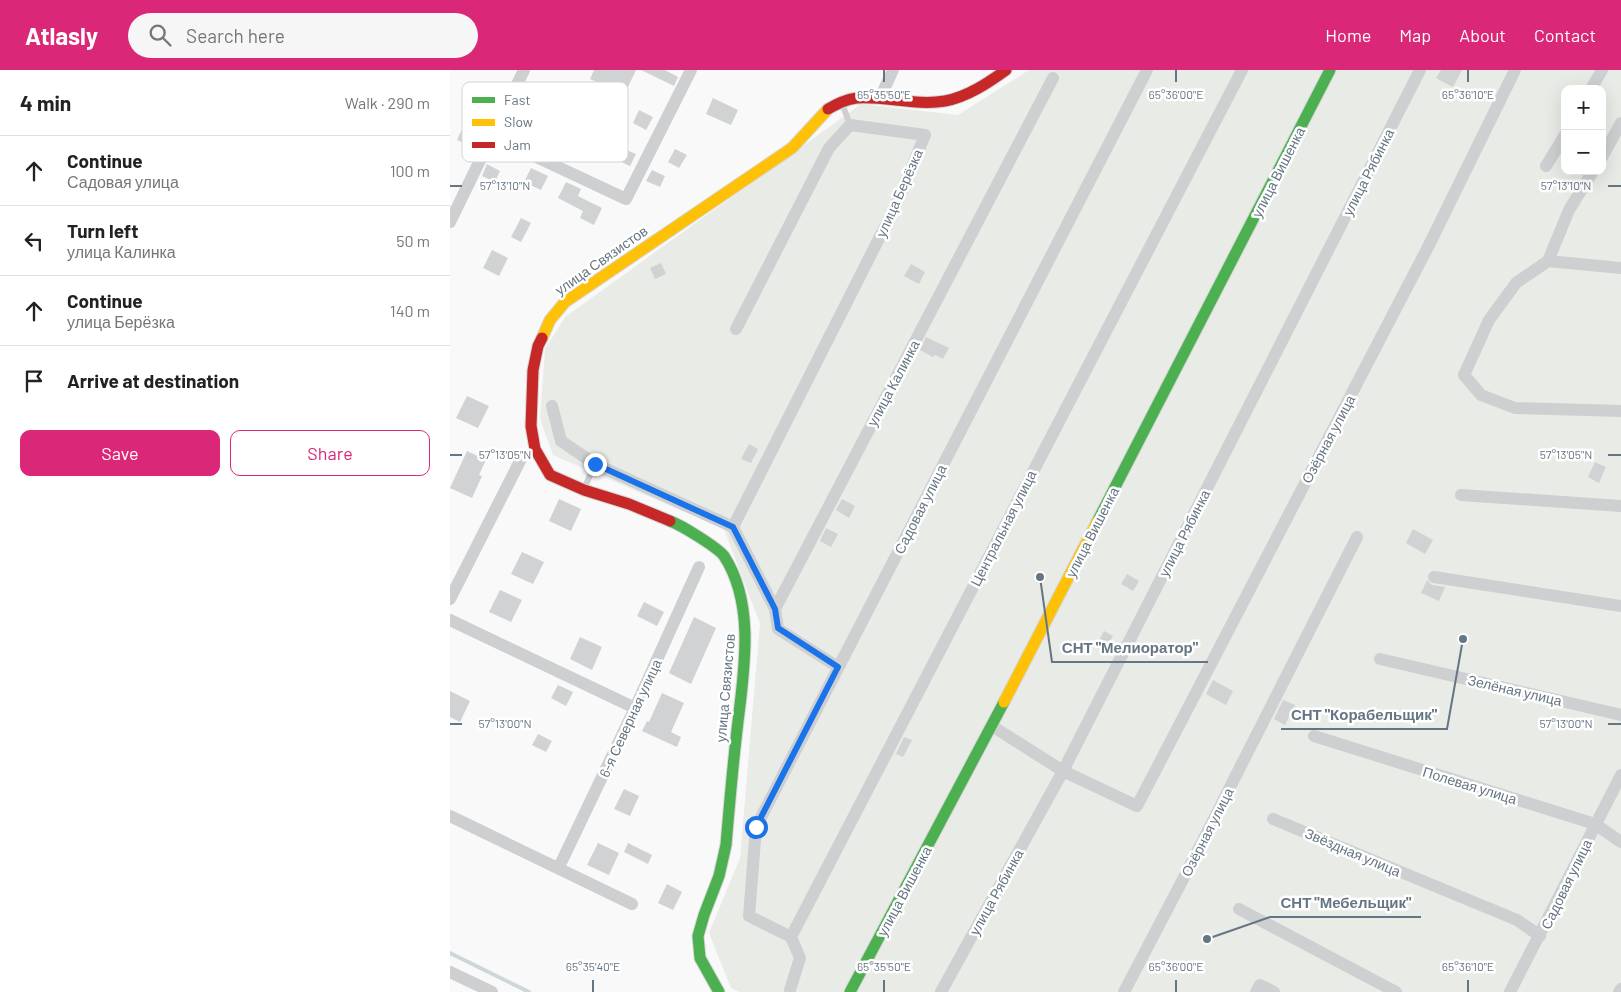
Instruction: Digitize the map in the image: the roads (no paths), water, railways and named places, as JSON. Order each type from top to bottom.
[{"type":"street","points":[[518,82],[524,70]]},
{"type":"street","points":[[547,162],[626,199],[691,70]]},
{"type":"street","points":[[880,98],[893,70]]},
{"type":"street","name":"улица Связистов","points":[[719,992],[700,958],[698,936],[719,876],[726,845],[746,649],[744,616],[735,580],[723,555],[683,526],[629,504],[584,490],[550,475],[535,449],[531,426],[533,370],[538,346],[550,320],[565,302],[792,148],[828,109],[841,102],[856,98],[922,102],[945,101],[967,94],[990,82],[1006,70]]},
{"type":"street","name":"Садовая улица","points":[[791,937],[749,916],[756,827],[1147,70]]},
{"type":"street","name":"Центральная улица","points":[[791,937],[1242,70]]},
{"type":"street","name":"улица Вишенка","points":[[850,992],[992,726],[1330,70]]},
{"type":"street","name":"улица Рябинка","points":[[941,992],[1063,771],[1420,70]]},
{"type":"street","name":"Озёрная улица","points":[[1063,771],[1137,806],[1429,245],[1515,70]]},
{"type":"street","points":[[1593,85],[1602,70]]},
{"type":"street","name":"улица Калинка","points":[[775,609],[1053,78]]},
{"type":"street","points":[[1606,150],[1621,122]]},
{"type":"street","points":[[736,329],[829,148],[850,125]]},
{"type":"street","name":"улица Берёзка","points":[[733,527],[896,205],[925,135],[850,125]]},
{"type":"street","points":[[1546,166],[1561,141]]},
{"type":"street","points":[[450,222],[479,162]]},
{"type":"street","points":[[1591,175],[1569,210],[1548,260],[1516,283],[1489,320],[1464,375],[1481,396],[1515,408],[1621,410]]},
{"type":"street","points":[[1548,260],[1621,268]]},
{"type":"street","points":[[552,406],[561,441],[595,464],[733,527],[775,609],[778,628],[838,667]]},
{"type":"street","points":[[450,599],[522,458]]},
{"type":"street","points":[[1461,494],[1621,506]]},
{"type":"street","name":"Озёрная улица","points":[[1124,992],[1357,537]]},
{"type":"street","name":"6-я Северная улица","points":[[559,867],[635,708],[699,567]]},
{"type":"street","points":[[1434,577],[1621,606]]},
{"type":"street","points":[[450,620],[635,708]]},
{"type":"street","name":"Зелёная улица","points":[[1380,659],[1621,715]]},
{"type":"street","points":[[992,726],[1063,771]]},
{"type":"street","name":"Полевая улица","points":[[1314,736],[1595,824],[1621,842]]},
{"type":"street","name":"Садовая улица","points":[[1510,992],[1621,775]]},
{"type":"street","points":[[450,816],[559,867],[632,904]]},
{"type":"street","name":"Звёздная улица","points":[[1273,819],[1517,920],[1540,936]]},
{"type":"street","points":[[1239,909],[1396,992]]},
{"type":"street","points":[[791,937],[800,958],[791,991]]},
{"type":"street","points":[[450,972],[492,992]]},
{"type":"street","points":[[1258,988],[1274,992]]},
{"type":"lane","points":[[841,102],[850,125]]},
{"type":"lane","points":[[584,490],[595,464]]},
{"type":"waterway","points":[[450,953],[529,992]]},
{"type":"place","name":"СНТ \"Мелиоратор\"","points":[[1040,577]]},
{"type":"place","name":"СНТ \"Корабельщик\"","points":[[1463,639]]},
{"type":"place","name":"СНТ \"Мебельщик\"","points":[[1207,939]]}]
